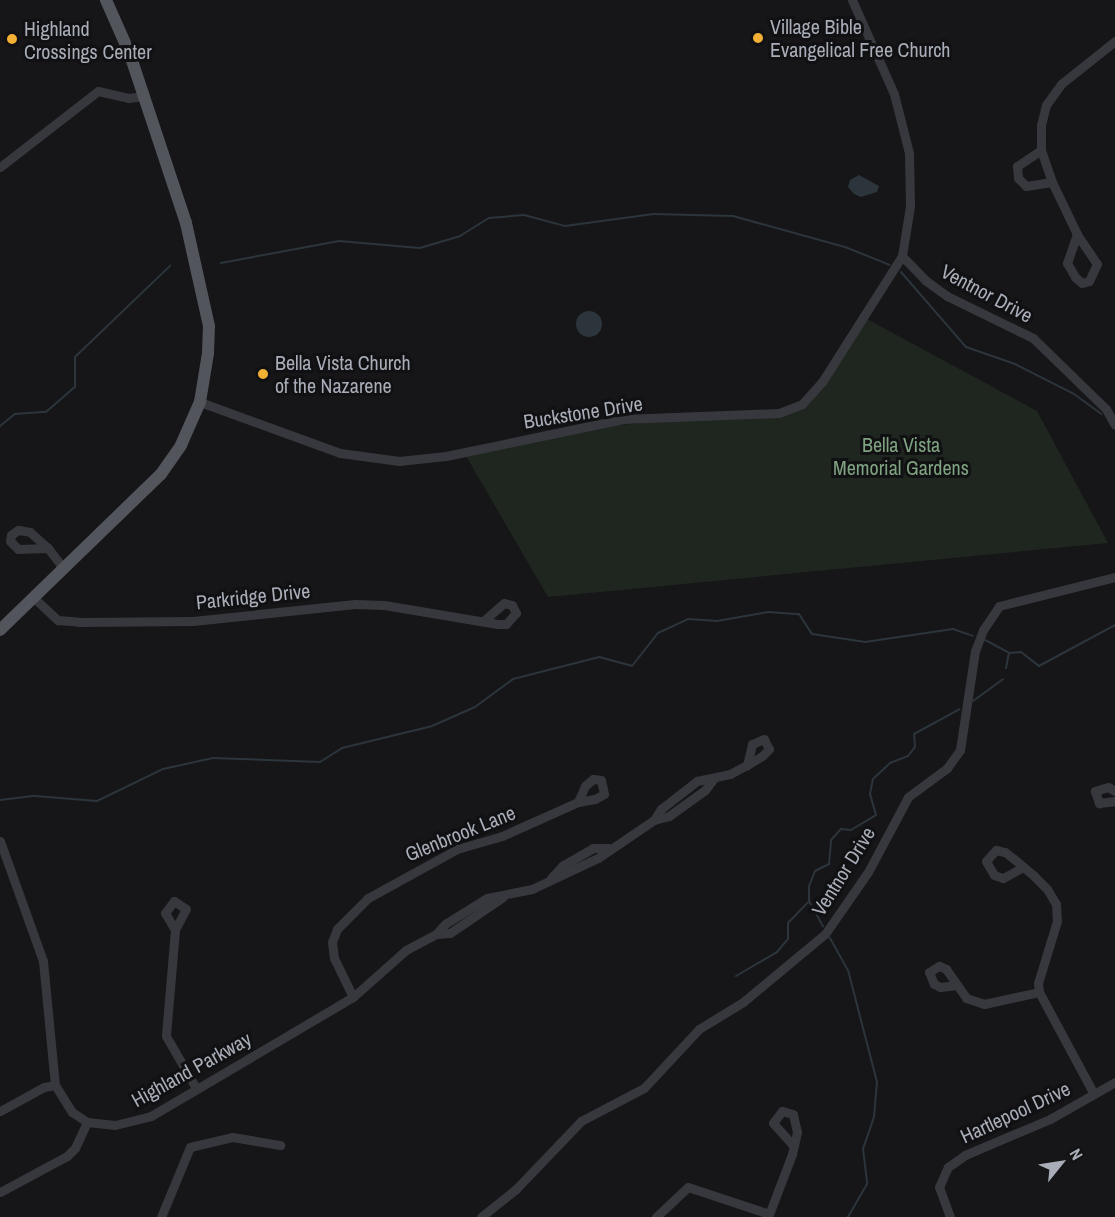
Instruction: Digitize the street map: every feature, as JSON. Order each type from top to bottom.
[{"type":"main road","points":[[0,630],[161,474],[181,445],[200,402],[209,326],[186,223],[145,96],[106,0]]},
{"type":"street","points":[[852,0],[891,86],[904,129],[910,206],[902,255]]},
{"type":"street","points":[[1077,234],[1067,263],[1075,278],[1082,283],[1089,282],[1097,264],[1077,234],[1052,182],[1041,150],[1041,125],[1046,105],[1056,91],[1079,66],[1115,41]]},
{"type":"street","points":[[0,167],[98,91],[128,98],[145,96]]},
{"type":"street","points":[[1041,150],[1017,166],[1017,178],[1026,186],[1052,182]]},
{"type":"street","name":"Buckstone Drive","points":[[200,402],[340,453],[399,461],[446,456],[623,419],[779,413],[802,404],[822,382],[902,255]]},
{"type":"street","name":"Ventnor Drive","points":[[902,255],[925,280],[947,296],[1033,338],[1094,396],[1115,425]]},
{"type":"street","points":[[48,548],[64,569]]},
{"type":"street","name":"Ventnor Drive","points":[[481,1217],[516,1190],[581,1121],[644,1088],[699,1029],[743,1002],[825,934],[868,872],[908,797],[947,768],[960,750],[978,640],[999,606],[1115,577]]},
{"type":"street","name":"Parkridge Drive","points":[[34,598],[58,620],[79,622],[193,621],[355,604],[483,621]]},
{"type":"street","name":"Highland Parkway","points":[[87,1122],[115,1125],[139,1121],[353,997],[405,950],[436,934],[445,924],[487,898],[503,897],[532,889],[551,878],[567,875],[654,820],[669,816],[705,790],[714,778],[747,765]]},
{"type":"street","points":[[1115,791],[1108,787],[1095,792],[1099,803],[1115,801]]},
{"type":"street","name":"Glenbrook Lane","points":[[353,997],[334,958],[332,942],[337,929],[368,897],[457,849],[502,836],[578,802]]},
{"type":"street","points":[[0,841],[43,962],[55,1085],[72,1112],[87,1122],[75,1148],[67,1156],[0,1192]]},
{"type":"street","points":[[1023,867],[1056,903],[1057,921],[1038,983],[1039,992],[1094,1094]]},
{"type":"street","points":[[175,930],[166,1036],[196,1088]]},
{"type":"street","points":[[957,985],[966,998],[984,1004],[998,1004],[1039,992]]},
{"type":"street","name":"Hartlepool Drive","points":[[950,1217],[939,1187],[948,1167],[965,1155],[1050,1119],[1115,1082]]},
{"type":"street","points":[[0,1111],[44,1087],[55,1085]]},
{"type":"street","points":[[161,1217],[190,1147],[232,1137],[280,1145]]},
{"type":"street","points":[[656,1217],[688,1187],[768,1216],[794,1146]]},
{"type":"green space","name":"Bella Vista Memorial Gardens","points":[[867,319],[1037,411],[1108,543],[548,597],[466,456],[594,427],[796,411]]},
{"type":"shaded area","points":[[859,175],[879,186],[877,192],[861,197],[854,194],[848,187],[850,180]]},
{"type":"shaded area","points":[[589,311],[598,315],[602,324],[598,333],[589,337],[580,333],[576,324],[580,315]]},
{"type":"waterway","points":[[221,263],[339,241],[420,248],[460,236],[489,218],[524,215],[565,226],[653,214],[733,216],[845,247],[890,265]]},
{"type":"waterway","points":[[0,426],[15,414],[46,412],[75,387],[75,357],[170,266]]},
{"type":"waterway","points":[[901,272],[966,347],[1015,364],[1074,394],[1102,414]]},
{"type":"waterway","points":[[0,800],[35,796],[97,801],[163,769],[213,758],[320,762],[342,748],[432,726],[475,707],[513,679],[599,657],[632,666],[658,633],[688,619],[717,621],[768,612],[799,614],[812,634],[865,642],[953,629],[973,636]]},
{"type":"waterway","points":[[985,640],[1009,653],[1021,652],[1039,666],[1115,625]]},
{"type":"waterway","points":[[1006,668],[1009,653]]},
{"type":"waterway","points":[[973,701],[1003,679]]},
{"type":"waterway","points":[[736,976],[777,952],[788,939],[788,923],[809,901],[809,886],[815,871],[829,864],[831,840],[841,829],[851,830],[876,815],[870,794],[873,779],[890,763],[908,756],[915,747],[914,734],[960,709]]},
{"type":"waterway","points":[[809,901],[823,926]]},
{"type":"waterway","points":[[830,938],[848,970],[877,1082],[874,1117],[863,1149],[867,1184],[848,1217]]},
{"type":"place","name":"Village Bible Evangelical Free Church","points":[[758,38]]},
{"type":"place","name":"Highland Crossings Center","points":[[12,39]]},
{"type":"place","name":"Bella Vista Church of the Nazarene","points":[[263,374]]}]
